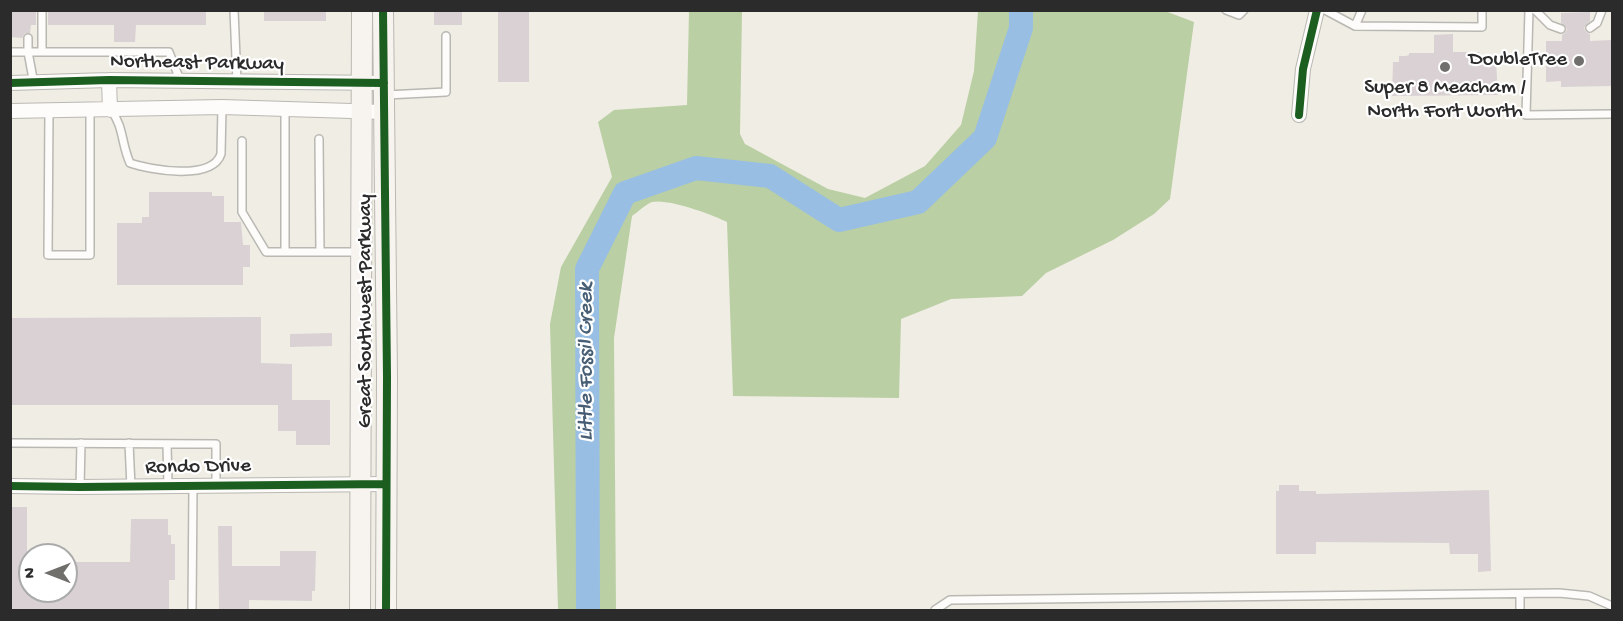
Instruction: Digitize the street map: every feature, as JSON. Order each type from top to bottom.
[{"type":"street","name":"Great Southwest Parkway","points":[[360,610],[362,10]]},
{"type":"street","name":"Great Southwest Parkway","points":[[383,10],[386,610]]},
{"type":"street","points":[[1299,115],[1303,69],[1317,10]]},
{"type":"street","name":"Northeast Parkway","points":[[10,84],[109,80],[362,84],[384,97],[362,113],[222,107],[10,111]]},
{"type":"street","points":[[109,80],[110,110]]},
{"type":"street","name":"Rondo Drive","points":[[10,486],[386,484]]},
{"type":"lane","points":[[42,10],[42,52]]},
{"type":"lane","points":[[234,10],[237,82]]},
{"type":"lane","points":[[1226,10],[1239,15],[1244,10]]},
{"type":"lane","points":[[1325,10],[1355,26],[1482,27],[1482,10]]},
{"type":"lane","points":[[1355,26],[1362,10]]},
{"type":"lane","points":[[1529,10],[1526,115],[1612,114]]},
{"type":"lane","points":[[1536,10],[1550,25],[1562,29]]},
{"type":"lane","points":[[1590,28],[1597,22],[1602,10]]},
{"type":"lane","points":[[384,97],[446,92],[446,36]]},
{"type":"lane","points":[[28,38],[28,52],[34,84]]},
{"type":"lane","points":[[10,52],[169,52],[171,62],[181,81]]},
{"type":"lane","points":[[110,110],[120,121],[123,145],[130,163],[148,169],[192,171],[211,167],[219,160],[222,107]]},
{"type":"lane","points":[[285,109],[285,252]]},
{"type":"lane","points":[[50,111],[48,255],[90,255],[90,111]]},
{"type":"lane","points":[[319,139],[320,252]]},
{"type":"lane","points":[[242,141],[242,212],[266,252],[362,252]]},
{"type":"lane","points":[[10,443],[216,444],[216,486]]},
{"type":"lane","points":[[80,487],[81,443]]},
{"type":"lane","points":[[129,443],[131,487]]},
{"type":"lane","points":[[167,444],[168,486]]},
{"type":"lane","points":[[192,610],[193,486]]},
{"type":"lane","points":[[935,610],[950,600],[1572,592],[1589,596],[1612,606]]},
{"type":"lane","points":[[1520,594],[1520,610]]},
{"type":"green space","points":[[689,11],[742,11],[740,134],[745,144],[828,189],[865,198],[925,166],[961,125],[974,71],[978,11],[1165,11],[1194,22],[1170,199],[1154,214],[1113,240],[1046,273],[1022,296],[951,299],[901,319],[899,398],[733,396],[727,222],[668,202],[659,201],[647,204],[632,216],[614,338],[616,610],[558,610],[550,324],[561,267],[612,177],[598,122],[614,110],[687,105]]},
{"type":"building","points":[[10,10],[36,10],[36,25],[31,25],[30,33],[25,33],[22,38],[10,37]]},
{"type":"building","points":[[48,10],[206,10],[206,25],[136,25],[135,42],[114,42],[114,25],[48,25]]},
{"type":"building","points":[[264,10],[326,10],[326,21],[264,21]]},
{"type":"building","points":[[434,10],[462,10],[462,25],[434,25]]},
{"type":"building","points":[[529,10],[529,82],[498,82],[498,11]]},
{"type":"building","name":"DoubleTree","points":[[1590,12],[1590,21],[1584,28],[1590,34],[1590,41],[1612,40],[1612,86],[1561,87],[1561,81],[1546,82],[1546,41],[1562,41],[1562,35],[1567,29],[1561,23],[1561,13]]},
{"type":"building","name":"Super 8 Meacham / North Fort Worth","points":[[1453,34],[1453,52],[1479,52],[1482,56],[1489,56],[1489,61],[1496,61],[1498,95],[1392,96],[1393,62],[1399,62],[1399,56],[1406,56],[1409,53],[1434,53],[1434,35]]},
{"type":"building","points":[[149,192],[212,192],[212,196],[224,196],[224,222],[241,222],[243,245],[250,245],[250,267],[243,267],[243,285],[117,285],[117,223],[142,223],[142,217],[149,217]]},
{"type":"building","points":[[261,317],[261,363],[292,364],[292,400],[330,400],[330,445],[296,445],[296,431],[278,431],[278,405],[10,405],[10,318]]},
{"type":"building","points":[[332,333],[332,346],[290,347],[290,334]]},
{"type":"building","points":[[1279,485],[1299,485],[1299,491],[1316,491],[1316,494],[1489,490],[1491,571],[1478,572],[1478,554],[1450,554],[1449,543],[1316,542],[1316,554],[1276,554],[1276,491],[1279,491]]},
{"type":"building","points":[[10,507],[27,507],[27,543],[18,543],[18,603],[78,603],[78,562],[130,562],[131,519],[168,519],[168,535],[171,535],[171,544],[175,544],[175,580],[169,580],[169,610],[10,610]]},
{"type":"building","points":[[218,526],[232,526],[232,566],[280,566],[280,551],[316,551],[315,591],[312,591],[312,601],[249,600],[249,610],[219,610]]},
{"type":"waterway","name":"Little Fossil Creek","points":[[588,610],[587,269],[625,193],[696,168],[770,176],[839,220],[918,202],[985,138],[1021,28],[1021,10]]},
{"type":"cycle path","points":[[383,10],[387,377],[386,610]]},
{"type":"cycle path","points":[[1299,115],[1303,69],[1317,10]]},
{"type":"cycle path","points":[[10,83],[109,80],[384,83]]},
{"type":"cycle path","points":[[10,486],[386,484]]},
{"type":"place","name":"DoubleTree","points":[[1579,61]]},
{"type":"place","name":"Super 8 Meacham / North Fort Worth","points":[[1445,67]]}]
